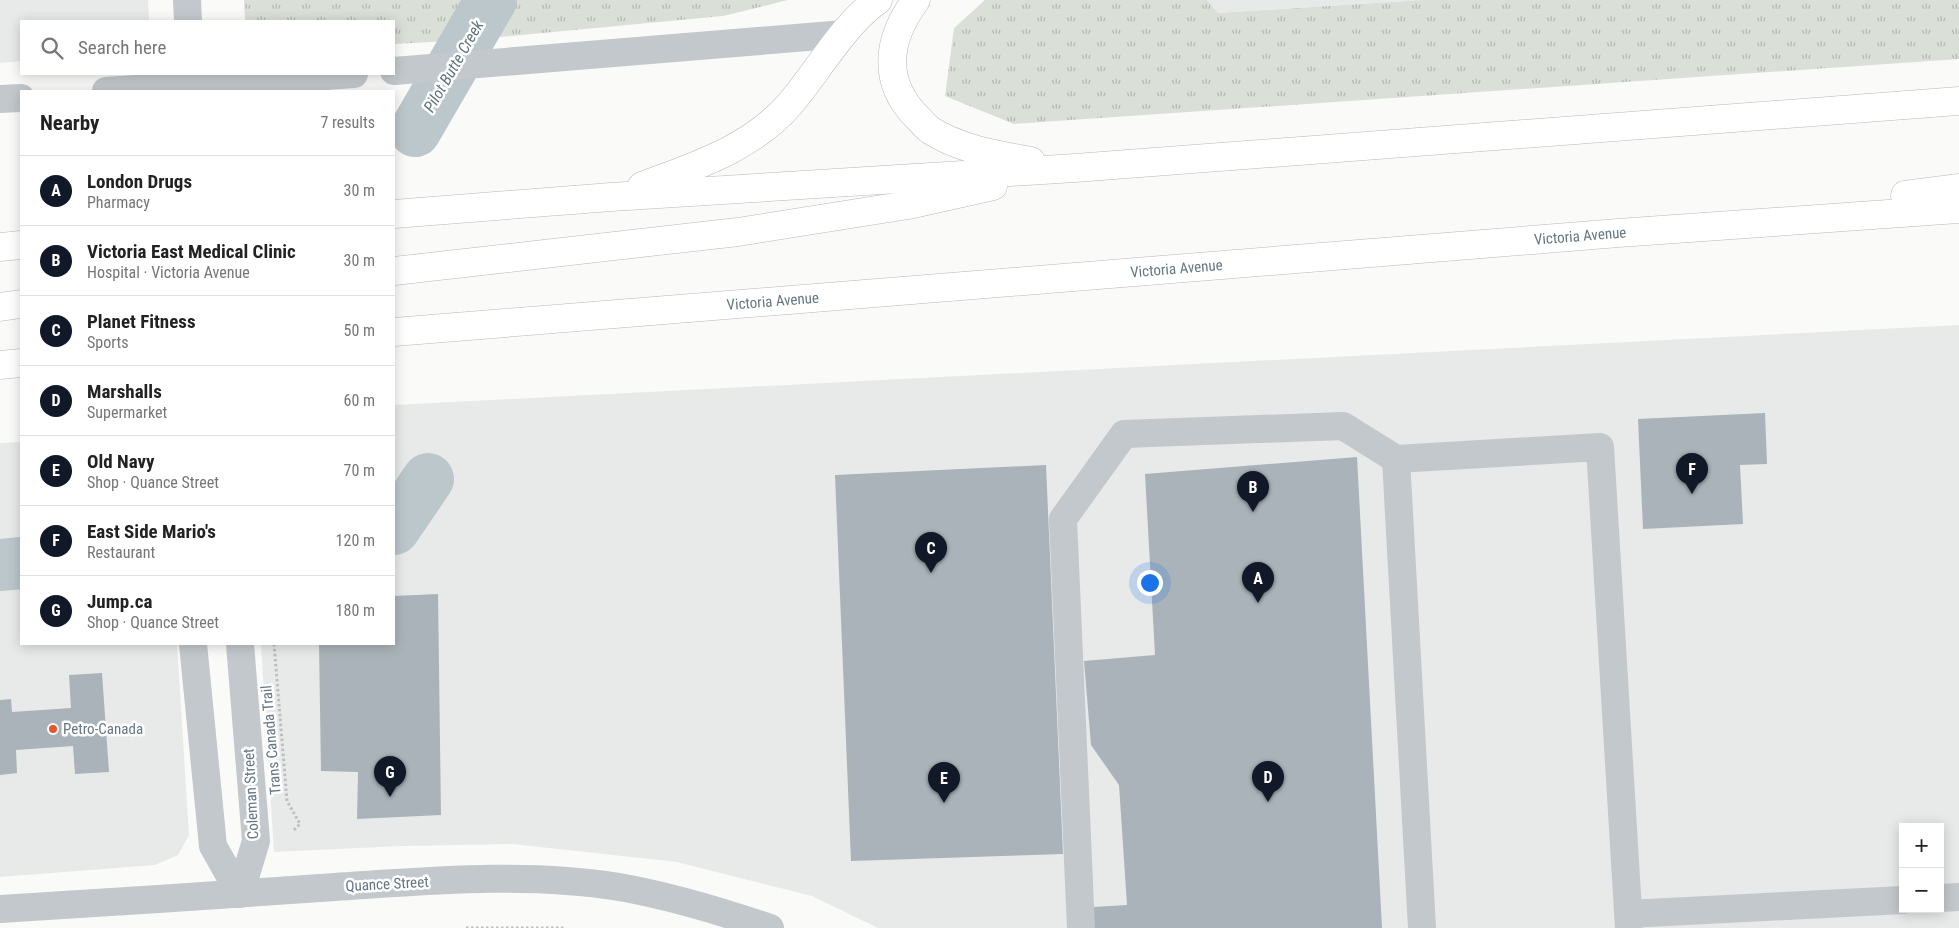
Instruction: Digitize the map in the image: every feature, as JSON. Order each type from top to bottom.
[{"type":"highway","points":[[611,197],[708,162],[739,146],[766,127],[788,106],[844,34],[878,0]]},
{"type":"highway","points":[[916,0],[907,12],[896,35],[891,57],[894,82],[907,106],[929,129],[964,146],[1007,157],[1075,168]]},
{"type":"highway","points":[[395,214],[611,197],[1075,168],[1959,101]]},
{"type":"highway","points":[[395,271],[738,232],[908,206],[1075,168]]},
{"type":"highway","points":[[1618,233],[1959,188]]},
{"type":"highway","name":"Victoria Avenue","points":[[395,332],[1618,233],[1959,209]]},
{"type":"highway","points":[[0,247],[20,245]]},
{"type":"highway","points":[[0,307],[20,304]]},
{"type":"highway","points":[[0,364],[20,363]]},
{"type":"street","points":[[187,0],[188,20]]},
{"type":"street","points":[[395,71],[844,34]]},
{"type":"street","points":[[120,90],[339,75]]},
{"type":"street","points":[[0,99],[20,98]]},
{"type":"street","points":[[1081,928],[1063,519],[1124,434],[1342,426],[1396,459],[1600,447],[1629,921],[1899,900]]},
{"type":"street","points":[[1396,459],[1422,928]]},
{"type":"street","points":[[193,645],[213,846],[240,894]]},
{"type":"street","name":"Coleman Street","points":[[240,645],[256,841],[240,894]]},
{"type":"street","name":"Quance Street","points":[[0,909],[487,879],[555,881],[618,887],[670,897],[770,928]]},
{"type":"street","points":[[1944,898],[1959,897]]},
{"type":"path","name":"Trans Canada Trail","points":[[274,645],[287,801],[300,824],[294,830]]},
{"type":"path","points":[[466,928],[564,928]]},
{"type":"shaded area","points":[[0,0],[148,0],[149,20],[20,20],[20,61],[0,63]]},
{"type":"shaded area","points":[[1207,0],[1422,0],[1218,13]]},
{"type":"shaded area","points":[[1959,325],[1959,928],[878,928],[812,896],[677,862],[512,844],[401,846],[274,852],[261,645],[395,645],[395,405]]},
{"type":"shaded area","points":[[20,442],[20,645],[177,645],[189,835],[178,855],[155,865],[0,877],[0,443]]},
{"type":"green space","points":[[244,0],[788,0],[723,16],[468,40],[395,44],[395,20],[245,20]]},
{"type":"green space","points":[[985,0],[1207,0],[1218,13],[1422,0],[1959,0],[1959,59],[1014,124],[945,96],[954,28]]},
{"type":"building","points":[[1765,413],[1767,464],[1740,465],[1743,524],[1643,529],[1638,419]]},
{"type":"building","points":[[1357,457],[1382,928],[1094,928],[1093,907],[1127,905],[1119,785],[1091,745],[1084,661],[1155,655],[1145,474]]},
{"type":"building","points":[[1046,465],[1063,854],[851,861],[835,475]]},
{"type":"building","points":[[438,594],[441,815],[357,819],[358,772],[321,771],[319,645],[395,645],[395,596]]},
{"type":"building","name":"Petro-Canada","points":[[102,673],[109,772],[75,774],[73,746],[16,750],[17,773],[0,775],[0,700],[11,699],[12,712],[71,708],[69,675]]},
{"type":"waterway","name":"Pilot Butte Creek","points":[[415,131],[491,0]]},
{"type":"waterway","name":"Pilot Butte Creek","points":[[395,528],[428,479]]},
{"type":"waterway","name":"Pilot Butte Creek","points":[[0,565],[20,563]]},
{"type":"place","name":"East Side Mario's","points":[[1692,494]]},
{"type":"place","name":"Victoria East Medical Clinic","points":[[1253,512]]},
{"type":"place","name":"Planet Fitness","points":[[931,573]]},
{"type":"place","name":"London Drugs","points":[[1258,603]]},
{"type":"place","name":"Petro-Canada","points":[[53,729]]},
{"type":"place","name":"Jump.ca","points":[[390,797]]},
{"type":"place","name":"Marshalls","points":[[1268,802]]},
{"type":"place","name":"Old Navy","points":[[944,803]]}]
